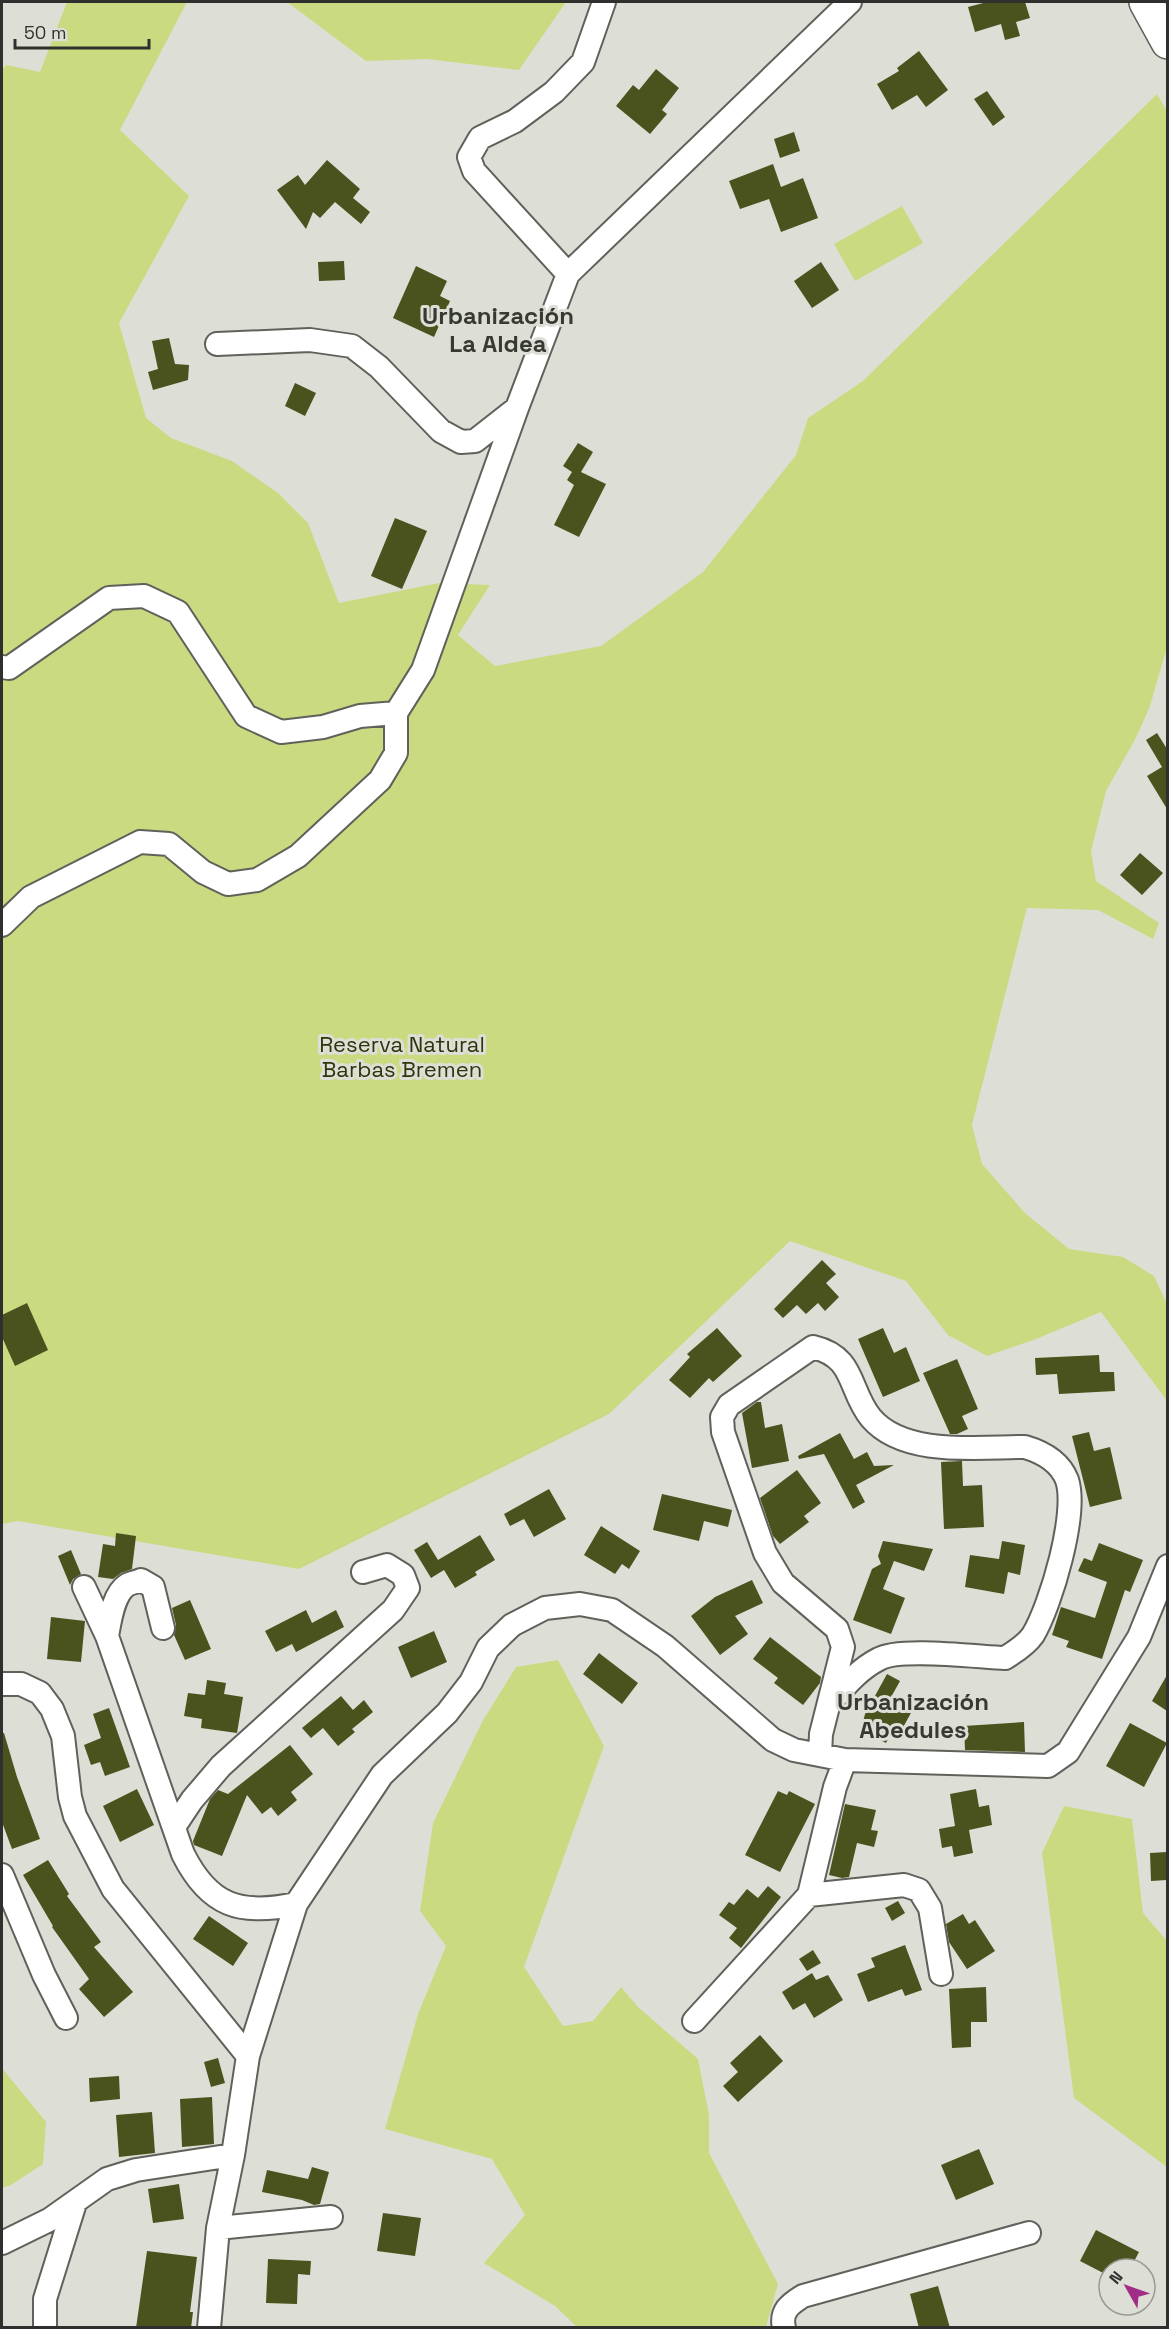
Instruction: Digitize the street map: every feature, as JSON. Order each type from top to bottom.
[{"type":"highway","points":[[1146,2],[1167,42]]},
{"type":"street","points":[[568,274],[474,171],[469,157],[480,138],[515,121],[554,92],[583,63],[604,2]]},
{"type":"street","points":[[2,925],[31,897],[140,842],[169,844],[203,872],[228,884],[257,880],[298,856],[380,780],[396,753],[396,713],[423,670],[517,408],[568,274],[850,2]]},
{"type":"street","points":[[217,344],[310,340],[352,346],[379,368],[441,431],[461,442],[475,441],[517,408]]},
{"type":"street","points":[[2,667],[9,668],[109,598],[144,596],[178,612],[246,716],[281,732],[323,727],[360,716],[396,713]]},
{"type":"street","points":[[820,1755],[821,1734],[843,1647],[837,1629],[783,1583],[765,1552],[723,1431],[722,1417],[729,1405],[813,1347],[829,1351],[843,1363],[871,1418],[887,1431],[925,1446],[1025,1447],[1040,1451],[1055,1463],[1066,1479],[1070,1510],[1053,1587],[1032,1635],[1019,1650],[1005,1658],[902,1653],[881,1657],[861,1670],[830,1703]]},
{"type":"street","points":[[174,1827],[192,1800],[221,1766],[393,1610],[408,1588],[403,1575],[387,1565],[363,1572]]},
{"type":"street","points":[[209,2328],[218,2228],[233,2156],[248,2056],[296,1904],[382,1775],[447,1713],[471,1682],[488,1648],[512,1625],[545,1608],[580,1604],[612,1610],[665,1646],[773,1740],[794,1750],[845,1760],[1048,1766],[1068,1752],[1139,1637],[1167,1566]]},
{"type":"street","points":[[107,1636],[118,1598],[126,1585],[141,1580],[153,1587],[164,1628]]},
{"type":"street","points":[[84,1587],[107,1636],[183,1854],[194,1876],[210,1892],[228,1904],[271,1909],[296,1904]]},
{"type":"street","points":[[2,1684],[21,1684],[40,1693],[52,1709],[63,1736],[70,1797],[75,1816],[113,1889],[248,2056]]},
{"type":"street","points":[[694,2021],[809,1895],[835,1787],[845,1760]]},
{"type":"street","points":[[2,1875],[44,1975],[66,2018]]},
{"type":"street","points":[[809,1895],[904,1885],[919,1890],[930,1908],[941,1974]]},
{"type":"street","points":[[2,2243],[49,2220],[75,2204],[107,2179],[126,2173],[233,2156]]},
{"type":"street","points":[[45,2328],[45,2299],[75,2204]]},
{"type":"street","points":[[218,2228],[331,2217]]},
{"type":"street","points":[[784,2328],[782,2320],[787,2306],[802,2296],[1029,2233]]},
{"type":"green space","name":"Reserva Natural Barbas Bremen","points":[[67,2],[187,2],[120,130],[189,196],[119,323],[146,418],[171,438],[232,461],[278,493],[308,523],[339,603],[439,583],[490,585],[458,635],[495,666],[601,646],[703,572],[796,455],[808,418],[863,381],[1157,94],[1168,113],[1167,647],[1150,706],[1137,736],[1106,791],[1091,851],[1096,881],[1159,923],[1153,939],[1098,910],[1027,908],[972,1125],[982,1164],[1025,1213],[1069,1249],[1123,1257],[1154,1276],[1167,1304],[1167,1401],[1101,1312],[987,1356],[948,1335],[906,1281],[790,1241],[609,1414],[299,1569],[18,1521],[2,1524],[2,69],[7,65],[40,72]]},
{"type":"green space","points":[[287,2],[566,2],[519,70],[427,59],[366,61]]},
{"type":"green space","points":[[902,206],[923,243],[855,281],[834,244]]},
{"type":"green space","points":[[558,1660],[604,1746],[524,1967],[563,2026],[593,2021],[621,1987],[638,2007],[698,2059],[709,2115],[709,2153],[778,2284],[766,2327],[577,2327],[555,2306],[484,2263],[525,2215],[492,2159],[385,2129],[418,2014],[446,1946],[420,1911],[433,1823],[482,1722],[516,1667]]},
{"type":"green space","points":[[1064,1806],[1132,1819],[1143,1913],[1167,1941],[1167,2167],[1074,2098],[1042,1853]]},
{"type":"green space","points":[[2,2068],[46,2122],[43,2164],[11,2185],[2,2188]]},
{"type":"building","points":[[987,2],[1025,2],[1030,18],[1016,22],[1020,36],[1005,40],[1001,24],[975,32],[968,7]]},
{"type":"building","points":[[919,51],[948,90],[926,107],[917,95],[892,110],[877,84],[899,71],[897,68]]},
{"type":"building","points":[[656,69],[679,88],[662,110],[667,114],[650,134],[616,106],[633,85],[639,90]]},
{"type":"building","points":[[987,91],[1005,117],[993,126],[974,99]]},
{"type":"building","points":[[794,132],[800,151],[780,158],[774,139]]},
{"type":"building","points":[[327,160],[360,189],[353,198],[370,212],[361,224],[335,202],[320,218],[313,212],[306,229],[277,190],[298,175],[305,185]]},
{"type":"building","points":[[773,164],[781,187],[803,178],[818,218],[781,232],[769,199],[740,209],[729,181]]},
{"type":"building","points":[[344,261],[345,280],[319,281],[318,262]]},
{"type":"building","points":[[821,262],[839,290],[812,308],[794,281]]},
{"type":"building","points":[[416,266],[447,281],[440,296],[450,301],[434,337],[393,318]]},
{"type":"building","points":[[169,338],[175,364],[189,365],[188,380],[153,390],[148,372],[158,369],[152,341]]},
{"type":"building","points":[[295,383],[316,393],[305,416],[285,406]]},
{"type":"building","points":[[578,443],[593,452],[581,472],[606,484],[579,537],[554,525],[574,485],[567,480],[572,472],[563,466]]},
{"type":"building","points":[[395,518],[427,531],[402,589],[371,576]]},
{"type":"building","points":[[1157,733],[1167,749],[1167,809],[1147,776],[1162,767],[1146,740]]},
{"type":"building","points":[[1140,853],[1163,873],[1142,895],[1120,875]]},
{"type":"building","points":[[822,1260],[836,1274],[826,1283],[839,1297],[825,1311],[818,1303],[806,1314],[797,1305],[783,1318],[774,1309]]},
{"type":"building","points":[[27,1303],[48,1350],[15,1366],[2,1337],[2,1315]]},
{"type":"building","points":[[717,1328],[742,1356],[713,1382],[709,1378],[690,1398],[669,1380],[690,1357],[687,1354]]},
{"type":"building","points":[[883,1328],[894,1353],[906,1347],[920,1381],[883,1397],[858,1339]]},
{"type":"building","points":[[1099,1355],[1100,1372],[1114,1372],[1115,1391],[1059,1394],[1057,1374],[1036,1375],[1035,1358]]},
{"type":"building","points":[[957,1359],[978,1409],[962,1416],[968,1429],[957,1434],[950,1434],[923,1373]]},
{"type":"building","points":[[757,1402],[761,1402],[765,1428],[782,1424],[789,1461],[752,1468],[742,1413]]},
{"type":"building","points":[[1089,1432],[1094,1451],[1110,1447],[1122,1499],[1090,1507],[1072,1436]]},
{"type":"building","points":[[840,1433],[854,1459],[867,1452],[874,1466],[894,1465],[856,1485],[865,1502],[853,1509],[824,1454],[799,1459],[798,1456]]},
{"type":"building","points":[[962,1461],[963,1486],[982,1485],[984,1527],[944,1529],[941,1462]]},
{"type":"building","points":[[797,1470],[821,1503],[804,1516],[809,1522],[780,1544],[773,1536],[760,1498]]},
{"type":"building","points":[[549,1489],[566,1519],[534,1537],[524,1519],[510,1526],[504,1514]]},
{"type":"building","points":[[662,1494],[732,1510],[728,1527],[704,1521],[699,1541],[653,1530]]},
{"type":"building","points":[[601,1526],[640,1551],[629,1569],[622,1564],[615,1574],[584,1555]]},
{"type":"building","points":[[116,1533],[136,1536],[132,1569],[113,1579],[98,1577],[103,1544],[115,1546]]},
{"type":"building","points":[[480,1535],[495,1560],[475,1572],[477,1575],[455,1588],[444,1570],[431,1578],[414,1550],[427,1542],[438,1560]]},
{"type":"building","points":[[883,1541],[933,1549],[924,1571],[894,1561],[883,1589],[905,1598],[891,1634],[853,1620],[872,1569],[881,1564],[878,1556]]},
{"type":"building","points":[[1002,1541],[1025,1545],[1020,1575],[1008,1572],[1004,1594],[965,1587],[970,1555],[999,1559]]},
{"type":"building","points":[[1099,1543],[1143,1560],[1130,1592],[1125,1590],[1102,1659],[1066,1647],[1069,1641],[1052,1635],[1061,1607],[1095,1618],[1107,1582],[1078,1571],[1084,1558],[1092,1561]]},
{"type":"building","points":[[71,1550],[81,1574],[73,1579],[70,1585],[58,1556]]},
{"type":"building","points":[[752,1580],[763,1603],[735,1616],[748,1634],[720,1655],[691,1616],[715,1597]]},
{"type":"building","points":[[190,1600],[211,1649],[185,1660],[174,1635],[176,1625],[172,1608]]},
{"type":"building","points":[[306,1610],[312,1623],[336,1610],[344,1627],[296,1652],[292,1644],[276,1652],[265,1631]]},
{"type":"building","points":[[51,1617],[85,1621],[81,1662],[47,1659]]},
{"type":"building","points":[[434,1631],[447,1662],[411,1678],[398,1647]]},
{"type":"building","points":[[770,1637],[821,1677],[820,1683],[803,1705],[774,1683],[778,1678],[753,1659]]},
{"type":"building","points":[[599,1653],[638,1683],[622,1704],[583,1674]]},
{"type":"building","points":[[887,1674],[900,1681],[890,1699],[912,1711],[900,1733],[893,1729],[886,1743],[861,1730],[865,1714]]},
{"type":"building","points":[[1167,1675],[1167,1711],[1152,1701]]},
{"type":"building","points":[[207,1680],[226,1683],[224,1694],[243,1697],[237,1733],[201,1728],[202,1719],[184,1716],[188,1693],[205,1695]]},
{"type":"building","points":[[341,1696],[353,1710],[364,1700],[373,1712],[352,1729],[355,1732],[338,1746],[323,1728],[311,1738],[302,1728]]},
{"type":"building","points":[[109,1708],[130,1767],[105,1776],[100,1762],[91,1765],[84,1745],[101,1738],[93,1714]]},
{"type":"building","points":[[1024,1722],[1025,1752],[965,1750],[964,1726]]},
{"type":"building","points":[[1130,1723],[1167,1743],[1144,1787],[1106,1766]]},
{"type":"building","points":[[2,1733],[4,1733],[17,1777],[40,1839],[12,1849],[2,1822]]},
{"type":"building","points":[[290,1745],[313,1774],[291,1792],[297,1800],[278,1816],[271,1807],[262,1814],[247,1795],[222,1856],[194,1845],[193,1841],[210,1799],[218,1790],[228,1794]]},
{"type":"building","points":[[137,1789],[154,1825],[120,1842],[103,1806]]},
{"type":"building","points":[[976,1789],[979,1807],[989,1805],[992,1825],[969,1830],[973,1853],[954,1857],[952,1846],[942,1848],[939,1829],[955,1826],[950,1794]]},
{"type":"building","points":[[778,1791],[787,1795],[789,1791],[815,1804],[780,1872],[745,1855]]},
{"type":"building","points":[[845,1804],[876,1810],[871,1830],[878,1831],[874,1847],[857,1843],[849,1877],[842,1878],[829,1875]]},
{"type":"building","points":[[1167,1852],[1167,1880],[1151,1881],[1150,1853]]},
{"type":"building","points":[[48,1860],[69,1894],[67,1896],[101,1942],[94,1947],[133,1992],[104,2017],[79,1989],[89,1979],[52,1927],[23,1875]]},
{"type":"building","points":[[768,1886],[781,1897],[741,1948],[729,1938],[737,1928],[719,1915],[729,1902],[734,1905],[747,1889],[758,1898]]},
{"type":"building","points":[[898,1901],[905,1913],[892,1921],[885,1908]]},
{"type":"building","points":[[963,1914],[969,1924],[975,1920],[995,1951],[967,1969],[949,1942],[946,1924]]},
{"type":"building","points":[[209,1916],[248,1943],[233,1966],[193,1939]]},
{"type":"building","points":[[905,1945],[922,1990],[905,1996],[902,1989],[868,2002],[857,1974],[875,1967],[871,1958]]},
{"type":"building","points":[[813,1950],[821,1963],[807,1971],[799,1959]]},
{"type":"building","points":[[812,1973],[816,1980],[828,1975],[843,2000],[814,2018],[805,2003],[793,2010],[782,1992]]},
{"type":"building","points":[[986,1987],[987,2022],[971,2022],[971,2047],[952,2048],[949,1989]]},
{"type":"building","points":[[760,2035],[783,2061],[738,2102],[723,2086],[738,2072],[730,2063]]},
{"type":"building","points":[[218,2058],[225,2083],[211,2087],[204,2062]]},
{"type":"building","points":[[119,2076],[120,2099],[90,2102],[89,2078]]},
{"type":"building","points":[[212,2097],[214,2144],[182,2147],[180,2099]]},
{"type":"building","points":[[152,2112],[155,2153],[119,2157],[116,2115]]},
{"type":"building","points":[[979,2149],[994,2184],[956,2200],[941,2165]]},
{"type":"building","points":[[312,2167],[329,2172],[320,2204],[314,2205],[302,2200],[262,2192],[267,2170],[308,2179]]},
{"type":"building","points":[[179,2184],[184,2219],[153,2223],[148,2189]]},
{"type":"building","points":[[383,2213],[421,2218],[415,2256],[377,2251]]},
{"type":"building","points":[[1096,2230],[1139,2252],[1136,2257],[1097,2257],[1097,2270],[1080,2261]]},
{"type":"building","points":[[147,2251],[197,2257],[190,2312],[193,2312],[191,2328],[136,2328]]},
{"type":"building","points":[[268,2259],[311,2261],[310,2275],[298,2274],[297,2304],[266,2303]]},
{"type":"building","points":[[938,2286],[950,2328],[919,2328],[910,2294]]},
{"type":"district","name":"Urbanización La Aldea","points":[[498,330]]},
{"type":"district","name":"Urbanización Abedules","points":[[913,1716]]}]
